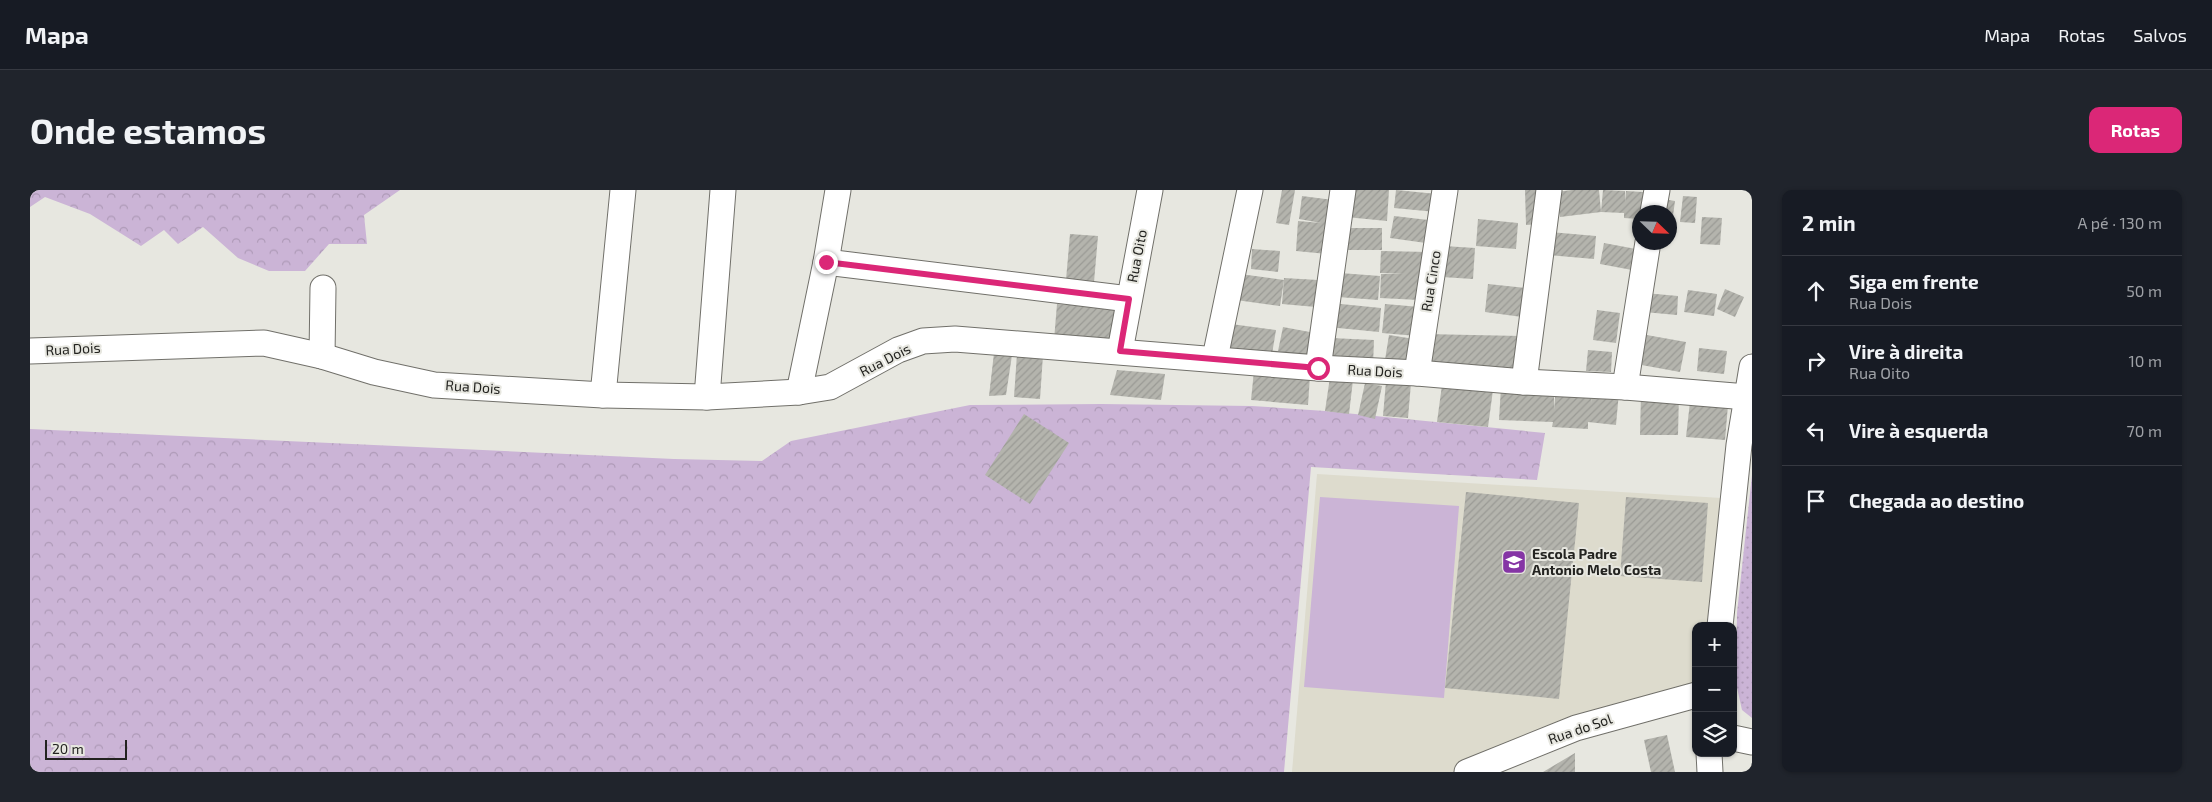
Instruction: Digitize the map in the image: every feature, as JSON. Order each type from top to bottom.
[{"type":"street","points":[[603,395],[623,190]]},
{"type":"street","points":[[707,397],[723,190]]},
{"type":"street","points":[[799,392],[826,262],[838,190]]},
{"type":"street","name":"Rua Oito","points":[[1120,351],[1150,190]]},
{"type":"street","points":[[1214,358],[1250,190]]},
{"type":"street","points":[[1318,368],[1343,190]]},
{"type":"street","name":"Rua Cinco","points":[[1417,373],[1445,190]]},
{"type":"street","points":[[1524,382],[1549,190]]},
{"type":"street","points":[[1654,205],[1657,190]]},
{"type":"street","points":[[1625,387],[1647,250]]},
{"type":"street","points":[[826,262],[1129,299]]},
{"type":"street","points":[[322,356],[324,288]]},
{"type":"street","name":"Rua Dois","points":[[30,351],[264,343],[322,356],[374,372],[434,385],[603,395],[707,397],[799,392],[830,388],[898,350],[924,341],[955,339],[1214,358],[1318,368],[1625,387],[1747,397]]},
{"type":"street","points":[[1720,622],[1739,445],[1752,367]]},
{"type":"street","name":"Rua do Sol","points":[[1467,772],[1518,761],[1576,728],[1692,695]]},
{"type":"street","points":[[1737,739],[1752,742]]},
{"type":"street","points":[[1709,757],[1710,772]]},
{"type":"shaded area","name":"Escola Padre Antonio Melo Costa","points":[[1317,474],[1722,498],[1714,622],[1692,622],[1692,703],[1461,772],[1292,772]]},
{"type":"green space","points":[[30,190],[400,190],[364,215],[367,244],[329,244],[305,271],[269,271],[238,258],[203,227],[178,244],[164,230],[141,246],[90,214],[45,197],[30,207]]},
{"type":"green space","points":[[970,405],[1252,406],[1325,411],[1545,433],[1537,480],[1311,467],[1284,772],[30,772],[30,429],[674,459],[762,461],[791,441]]},
{"type":"green space","points":[[1752,475],[1752,718],[1742,710],[1737,688],[1737,613]]},
{"type":"green space","points":[[1320,497],[1459,506],[1444,698],[1304,687]]},
{"type":"building","points":[[1282,190],[1295,190],[1289,225],[1276,223]]},
{"type":"building","points":[[1348,190],[1389,190],[1387,221],[1346,217]]},
{"type":"building","points":[[1396,190],[1437,194],[1436,212],[1394,208]]},
{"type":"building","points":[[1525,190],[1539,190],[1540,224],[1526,225]]},
{"type":"building","points":[[1599,190],[1601,212],[1560,217],[1556,192]]},
{"type":"building","points":[[1603,190],[1625,191],[1625,202],[1626,191],[1643,192],[1643,205],[1632,205],[1632,218],[1624,218],[1624,213],[1601,212]]},
{"type":"building","points":[[1302,196],[1333,200],[1327,254],[1296,251],[1298,221],[1321,223],[1299,219]]},
{"type":"building","points":[[1683,196],[1697,197],[1695,223],[1680,222]]},
{"type":"building","points":[[1663,199],[1675,201],[1674,205],[1662,205]]},
{"type":"building","points":[[1394,216],[1437,221],[1433,244],[1390,238]]},
{"type":"building","points":[[1702,217],[1722,218],[1720,245],[1700,244]]},
{"type":"building","points":[[1478,219],[1518,223],[1516,249],[1476,246]]},
{"type":"building","points":[[1346,228],[1382,228],[1382,250],[1346,250]]},
{"type":"building","points":[[1550,232],[1596,236],[1594,259],[1548,255]]},
{"type":"building","points":[[1070,234],[1098,236],[1094,282],[1066,280]]},
{"type":"building","points":[[1604,243],[1636,250],[1632,270],[1600,264]]},
{"type":"building","points":[[1444,246],[1475,248],[1473,279],[1442,277]]},
{"type":"building","points":[[1252,249],[1280,251],[1278,272],[1251,269]]},
{"type":"building","points":[[1381,251],[1429,252],[1419,300],[1380,298],[1381,274],[1404,273],[1380,273]]},
{"type":"building","points":[[1340,273],[1380,276],[1378,300],[1338,297]]},
{"type":"building","points":[[1240,274],[1284,280],[1280,306],[1236,300]]},
{"type":"building","points":[[1284,278],[1318,280],[1316,307],[1282,304]]},
{"type":"building","points":[[1488,284],[1526,288],[1522,317],[1485,312]]},
{"type":"building","points":[[1725,289],[1744,297],[1735,317],[1717,309]]},
{"type":"building","points":[[1688,290],[1717,294],[1714,316],[1684,312]]},
{"type":"building","points":[[1645,293],[1678,296],[1677,315],[1644,312]]},
{"type":"building","points":[[1331,303],[1381,308],[1379,332],[1328,327]]},
{"type":"building","points":[[1057,304],[1116,308],[1113,344],[1054,340]]},
{"type":"building","points":[[1385,304],[1420,307],[1417,336],[1382,333]]},
{"type":"building","points":[[1597,310],[1620,313],[1616,343],[1593,340]]},
{"type":"building","points":[[1231,324],[1276,330],[1272,354],[1228,348]]},
{"type":"building","points":[[1283,327],[1315,333],[1310,357],[1278,351]]},
{"type":"building","points":[[1424,334],[1521,336],[1519,370],[1423,368]]},
{"type":"building","points":[[1641,334],[1686,342],[1680,372],[1636,364]]},
{"type":"building","points":[[1389,335],[1414,339],[1409,365],[1385,360]]},
{"type":"building","points":[[1331,338],[1374,340],[1373,365],[1330,363]]},
{"type":"building","points":[[1699,348],[1727,351],[1724,374],[1697,371]]},
{"type":"building","points":[[1588,350],[1612,352],[1611,372],[1586,371]]},
{"type":"building","points":[[994,353],[1012,355],[1006,395],[989,396]]},
{"type":"building","points":[[1017,354],[1043,355],[1040,399],[1014,397]]},
{"type":"building","points":[[1117,370],[1165,374],[1161,400],[1110,395]]},
{"type":"building","points":[[1254,371],[1310,376],[1308,405],[1251,400]]},
{"type":"building","points":[[1330,377],[1353,380],[1349,414],[1325,411]]},
{"type":"building","points":[[1386,381],[1411,383],[1408,418],[1383,416]]},
{"type":"building","points":[[1365,383],[1382,386],[1375,419],[1358,415]]},
{"type":"building","points":[[1442,385],[1493,390],[1488,427],[1437,422]]},
{"type":"building","points":[[1556,386],[1591,389],[1591,403],[1592,389],[1619,392],[1616,425],[1588,422],[1588,429],[1552,427],[1553,422],[1499,420],[1501,387],[1554,389],[1554,410]]},
{"type":"building","points":[[1641,393],[1679,393],[1678,435],[1640,435]]},
{"type":"building","points":[[1690,402],[1728,405],[1725,440],[1686,437]]},
{"type":"building","points":[[1024,414],[1069,443],[1030,504],[985,475]]},
{"type":"building","points":[[1466,492],[1579,503],[1559,699],[1445,688]]},
{"type":"building","points":[[1626,497],[1708,503],[1702,582],[1620,576]]},
{"type":"building","points":[[1667,735],[1675,772],[1651,772],[1644,740]]},
{"type":"building","points":[[1575,753],[1575,772],[1543,772]]},
{"type":"place","name":"Escola Padre Antonio Melo Costa","points":[[1514,562]]},
{"type":"route","points":[[826,262],[1129,299],[1120,351],[1318,368]]}]
